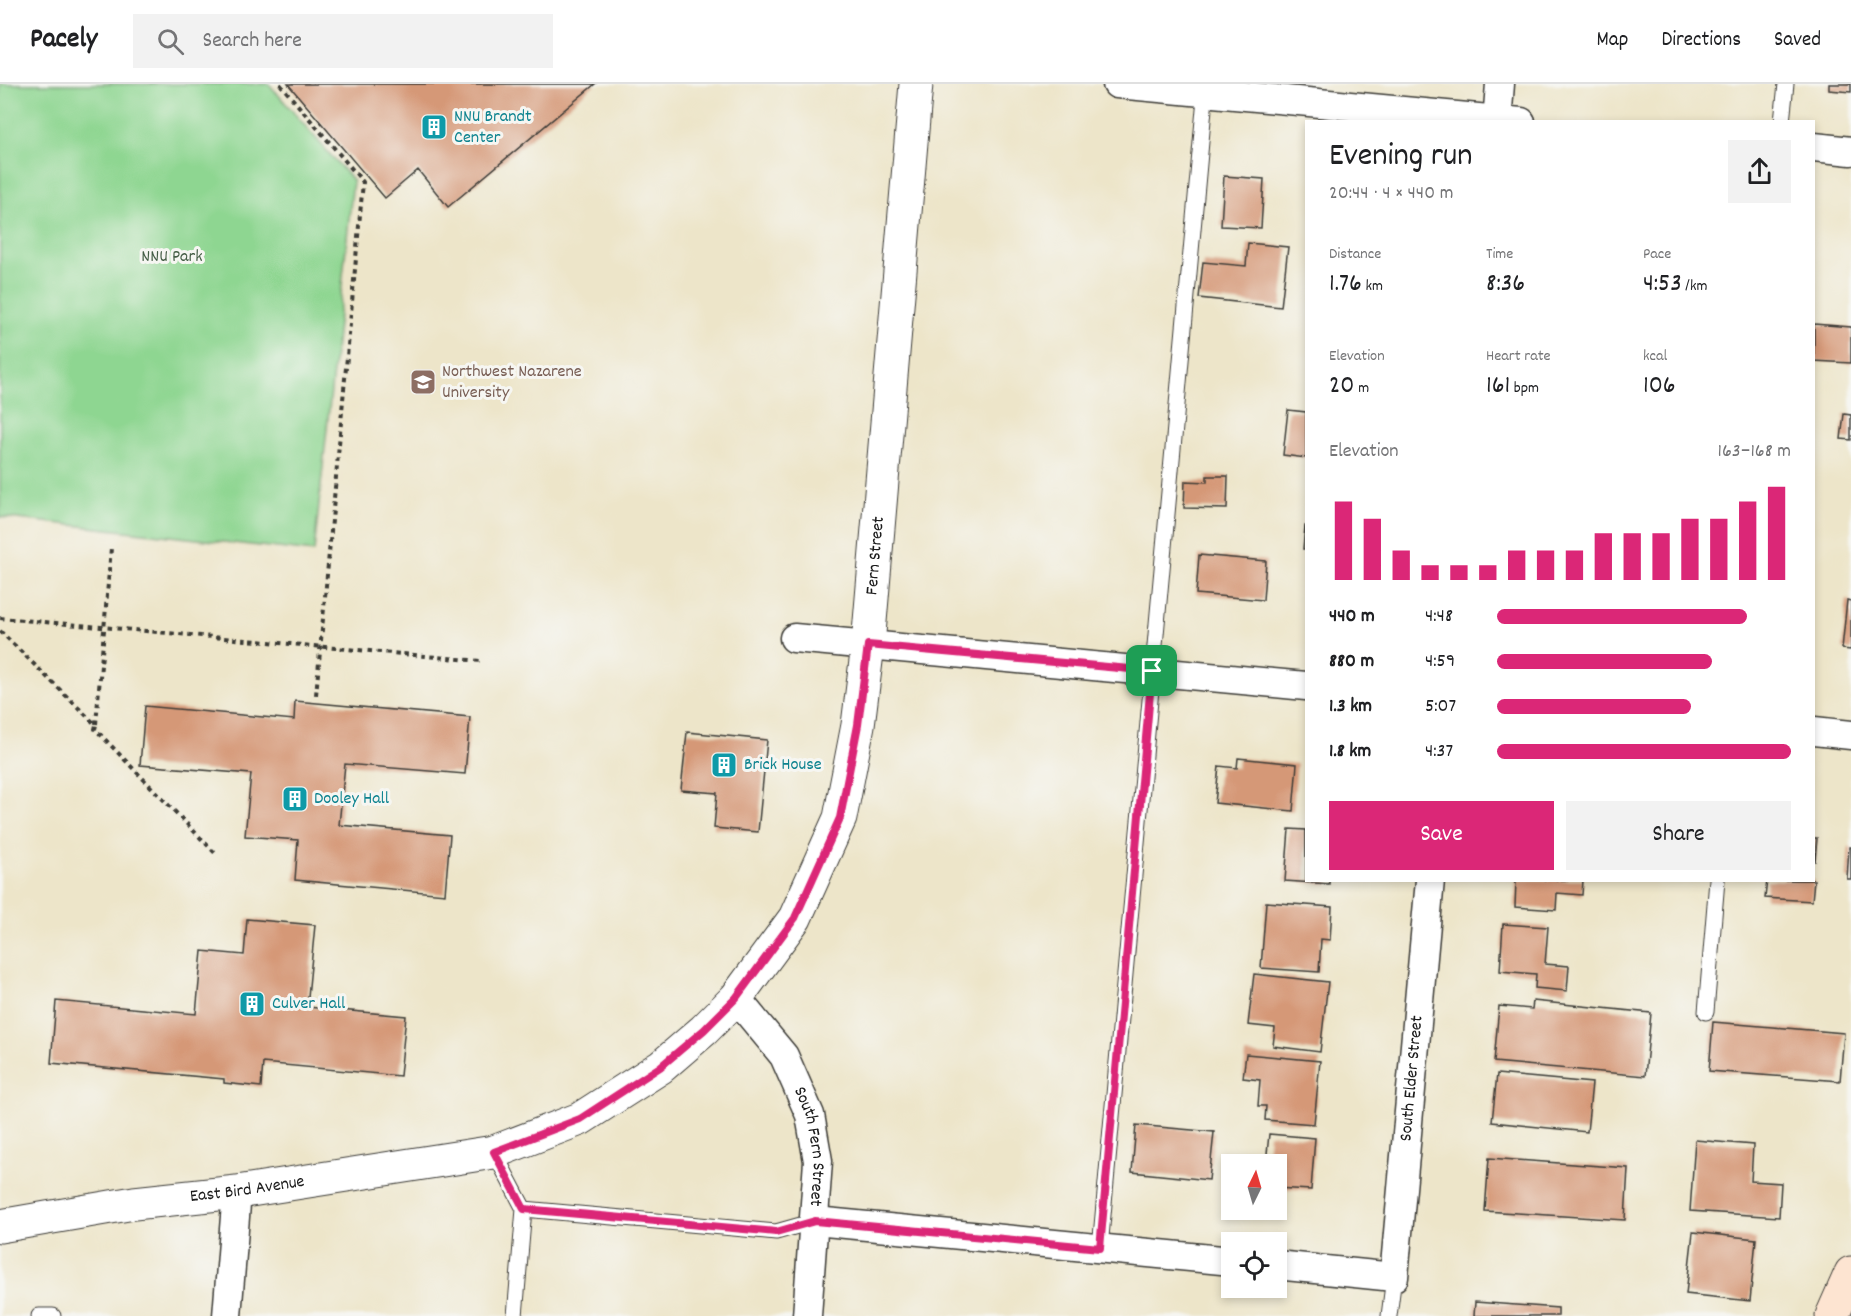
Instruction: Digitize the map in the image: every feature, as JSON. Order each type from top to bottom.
[{"type":"street","name":"Fern Street","points":[[736,998],[795,918],[840,818],[858,725],[868,645],[916,84]]},
{"type":"street","points":[[1117,84],[1205,88],[1496,120]]},
{"type":"street","points":[[1500,84],[1505,120]]},
{"type":"street","points":[[1815,147],[1851,151]]},
{"type":"street","points":[[794,638],[1305,686]]},
{"type":"street","points":[[1815,731],[1851,735]]},
{"type":"street","name":"South Elder Street","points":[[1394,1277],[1430,882]]},
{"type":"street","name":"East Bird Avenue","points":[[0,1226],[134,1203],[237,1192],[494,1152],[580,1119],[660,1067],[704,1030],[736,998]]},
{"type":"street","name":"South Fern Street","points":[[736,998],[784,1056],[810,1114],[818,1161],[807,1316]]},
{"type":"street","points":[[227,1316],[237,1192]]},
{"type":"street","points":[[815,1221],[1221,1260]]},
{"type":"street","points":[[1287,1266],[1394,1277]]},
{"type":"lane","points":[[1782,120],[1786,84]]},
{"type":"lane","points":[[1100,1248],[1205,88]]},
{"type":"lane","points":[[1706,1012],[1717,882]]},
{"type":"lane","points":[[494,1152],[524,1209],[515,1316]]},
{"type":"lane","points":[[524,1209],[776,1232],[815,1221]]},
{"type":"lane","points":[[1389,1316],[1394,1277]]},
{"type":"lane","points":[[39,1316],[53,1316]]},
{"type":"path","points":[[280,84],[363,182],[316,695]]},
{"type":"path","points":[[111,548],[95,729],[215,853]]},
{"type":"path","points":[[0,618],[481,661]]},
{"type":"path","points":[[0,632],[96,725]]},
{"type":"green space","name":"NNU Park","points":[[0,84],[269,84],[353,181],[314,552],[0,517]]},
{"type":"building","name":"NNU Brandt Center","points":[[288,84],[595,84],[448,207],[418,170],[385,198]]},
{"type":"building","points":[[1829,84],[1851,84],[1851,92],[1829,90]]},
{"type":"building","points":[[1224,176],[1264,179],[1261,228],[1221,226]]},
{"type":"building","points":[[1248,243],[1288,247],[1281,307],[1199,298],[1203,262],[1246,266]]},
{"type":"building","points":[[1815,324],[1851,327],[1851,363],[1815,361]]},
{"type":"building","points":[[1288,410],[1305,412],[1305,458],[1283,455]]},
{"type":"building","points":[[1844,414],[1851,415],[1851,440],[1841,439]]},
{"type":"building","points":[[1207,476],[1228,476],[1227,509],[1184,508],[1185,481],[1207,482]]},
{"type":"building","points":[[1305,526],[1305,549],[1303,549]]},
{"type":"building","points":[[1199,555],[1266,561],[1263,600],[1196,594]]},
{"type":"building","points":[[1847,600],[1851,601],[1851,650],[1842,649]]},
{"type":"building","name":"Dooley Hall","points":[[295,701],[470,717],[465,774],[345,764],[339,825],[450,835],[445,894],[295,880],[298,840],[245,836],[251,774],[140,765],[145,706],[294,720]]},
{"type":"building","name":"Brick House","points":[[687,732],[767,740],[758,832],[714,828],[717,793],[681,790]]},
{"type":"building","points":[[1238,758],[1297,764],[1293,811],[1215,803],[1219,766],[1237,768]]},
{"type":"building","points":[[1289,829],[1305,830],[1305,882],[1329,882],[1329,884],[1285,881]]},
{"type":"building","points":[[1815,838],[1817,838],[1815,861]]},
{"type":"building","points":[[1849,847],[1851,847],[1851,879],[1847,879]]},
{"type":"building","points":[[1516,882],[1583,882],[1582,895],[1557,893],[1556,910],[1515,907]]},
{"type":"building","points":[[1767,882],[1814,882],[1812,901],[1765,898]]},
{"type":"building","points":[[1266,902],[1332,907],[1330,940],[1321,939],[1319,972],[1261,968]]},
{"type":"building","name":"Culver Hall","points":[[247,919],[315,925],[307,1007],[406,1016],[400,1076],[263,1063],[261,1087],[224,1083],[224,1079],[51,1063],[56,1001],[196,1014],[202,951],[244,955]]},
{"type":"building","points":[[1503,924],[1548,927],[1545,964],[1569,966],[1567,991],[1535,988],[1536,974],[1500,971]]},
{"type":"building","points":[[1254,974],[1328,982],[1320,1052],[1273,1046],[1275,1028],[1248,1025]]},
{"type":"building","points":[[1533,1001],[1651,1013],[1645,1076],[1494,1062],[1499,1006],[1532,1009]]},
{"type":"building","points":[[1713,1022],[1844,1033],[1840,1081],[1709,1071]]},
{"type":"building","points":[[1246,1054],[1320,1061],[1314,1124],[1265,1120],[1266,1106],[1258,1106],[1260,1080],[1243,1078]]},
{"type":"building","points":[[1497,1074],[1592,1083],[1587,1132],[1492,1122]]},
{"type":"building","points":[[1136,1125],[1214,1132],[1209,1180],[1132,1172]]},
{"type":"building","points":[[1269,1134],[1315,1138],[1311,1190],[1287,1189],[1287,1154],[1267,1154]]},
{"type":"building","points":[[1695,1140],[1753,1145],[1751,1181],[1781,1183],[1779,1217],[1690,1211]]},
{"type":"building","points":[[1489,1158],[1628,1168],[1625,1220],[1485,1211]]},
{"type":"building","points":[[1693,1232],[1756,1239],[1750,1301],[1686,1294]]},
{"type":"building","points":[[1475,1302],[1558,1308],[1558,1316],[1474,1316]]},
{"type":"place","name":"NNU Brandt Center","points":[[434,127]]},
{"type":"place","name":"Northwest Nazarene University","points":[[423,382]]},
{"type":"place","name":"Brick House","points":[[724,765]]},
{"type":"place","name":"Dooley Hall","points":[[295,799]]},
{"type":"place","name":"Culver Hall","points":[[252,1004]]},
{"type":"route","points":[[868,645],[1152,671],[1100,1248],[815,1221],[776,1232],[524,1209],[494,1152],[580,1119],[660,1067],[704,1030],[736,998],[795,918],[840,818],[858,725],[868,645]]}]
